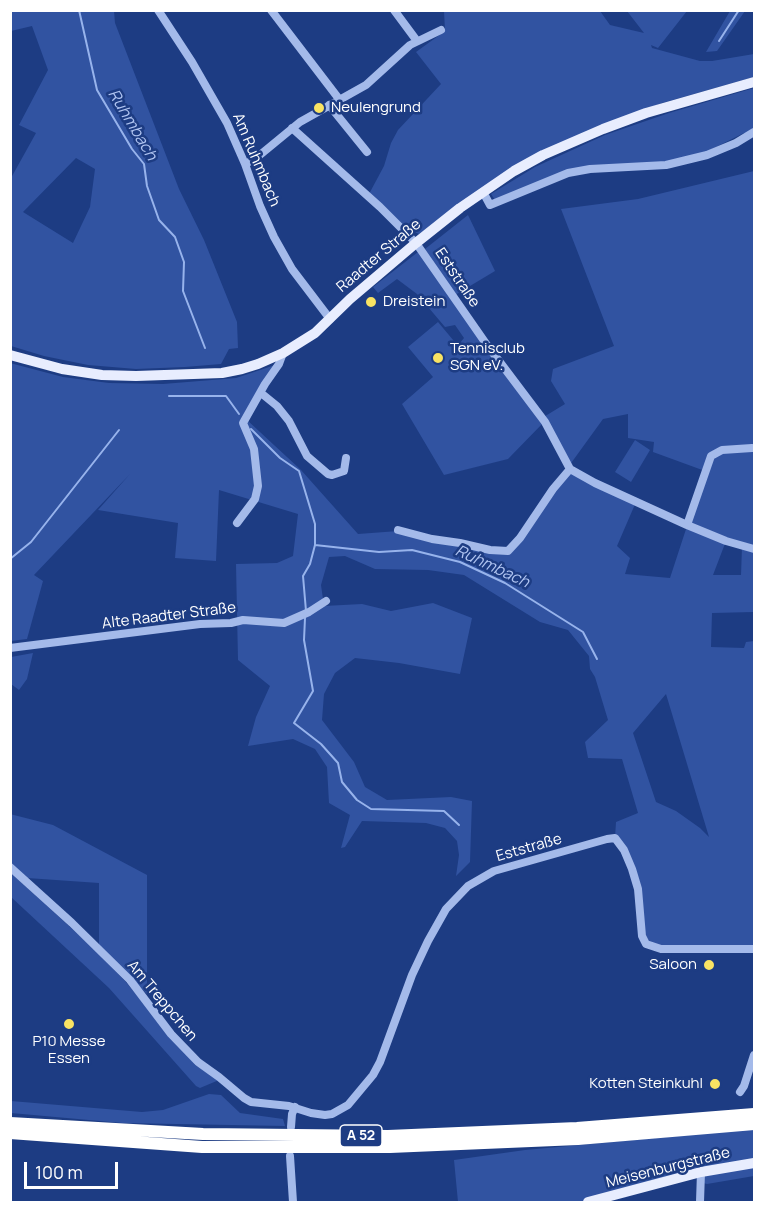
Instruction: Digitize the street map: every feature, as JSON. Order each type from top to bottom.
[{"type":"highway","name":"A 52","points":[[10,1123],[203,1134],[388,1136],[577,1128],[754,1114]]},
{"type":"highway","name":"A 52","points":[[10,1133],[202,1147],[390,1147],[578,1139],[754,1124]]},
{"type":"main road","name":"Raadter Straße","points":[[10,355],[62,369],[102,375],[177,376],[242,369],[283,353],[315,333],[358,292],[416,243],[483,192],[543,155],[646,113],[754,82]]},
{"type":"main road","name":"Meisenburgstraße","points":[[588,1203],[701,1172],[754,1163]]},
{"type":"street","name":"Am Ruhmbach","points":[[158,10],[227,123],[274,237],[292,269],[330,319]]},
{"type":"street","points":[[272,10],[339,99]]},
{"type":"street","points":[[394,10],[417,41]]},
{"type":"street","points":[[245,164],[255,159],[292,128],[366,85],[410,45],[441,30]]},
{"type":"street","points":[[329,105],[367,152]]},
{"type":"street","name":"Eststraße","points":[[292,128],[381,207],[416,243],[544,422],[570,469]]},
{"type":"street","points":[[483,192],[490,205],[568,173],[590,169],[666,165],[707,155],[736,143],[754,132]]},
{"type":"street","points":[[237,524],[255,499],[258,486],[257,461],[243,423],[279,364],[283,353]]},
{"type":"street","points":[[261,393],[289,421],[307,456],[328,474],[344,471],[346,458]]},
{"type":"street","points":[[687,525],[711,456],[722,450],[752,448]]},
{"type":"street","points":[[398,530],[432,539],[490,550],[508,551],[570,469],[595,483],[687,525],[726,541],[754,549]]},
{"type":"street","name":"Alte Raadter Straße","points":[[10,648],[243,620],[284,623],[309,612],[326,601]]},
{"type":"street","name":"Eststraße","points":[[295,1107],[311,1113],[332,1114],[348,1105],[357,1095],[380,1062],[412,975],[446,909],[468,886],[494,872],[615,838],[624,850],[638,889],[642,936],[646,944],[661,949],[754,950]]},
{"type":"street","name":"Am Treppchen","points":[[10,867],[130,980],[171,1034],[198,1062],[244,1098],[259,1104],[295,1107]]},
{"type":"street","points":[[740,1092],[754,1055]]},
{"type":"street","points":[[291,1127],[295,1107]]},
{"type":"street","points":[[290,1156],[293,1203]]},
{"type":"street","points":[[700,1203],[701,1172]]},
{"type":"shaded area","points":[[10,11],[114,11],[115,23],[179,189],[204,240],[237,322],[238,348],[229,349],[221,364],[136,369],[88,365],[44,356],[11,346],[11,178],[36,133],[19,125],[48,70],[32,26],[11,31]],"holes":[[[76,158],[95,169],[90,207],[73,243],[23,212]]]},
{"type":"shaded area","points":[[444,11],[600,11],[610,25],[644,33],[627,11],[687,11],[658,48],[651,45],[652,48],[700,61],[754,54],[754,77],[662,103],[603,126],[482,190],[419,234],[406,228],[369,194],[384,166],[391,143],[398,130],[441,84],[416,52],[445,31]]},
{"type":"shaded area","points":[[730,11],[745,11],[717,51],[706,52]]},
{"type":"shaded area","points":[[754,88],[754,135],[744,133],[704,153],[665,164],[591,168],[495,200],[491,194],[535,167],[605,135]]},
{"type":"shaded area","points":[[754,171],[754,612],[712,613],[711,647],[744,648],[746,642],[754,641],[754,949],[694,949],[647,944],[638,889],[615,838],[616,822],[638,813],[622,759],[588,758],[585,742],[608,720],[595,677],[590,669],[589,656],[568,630],[540,622],[464,575],[428,570],[375,569],[345,556],[329,557],[321,585],[324,606],[362,604],[391,611],[433,603],[472,618],[460,674],[355,658],[335,673],[324,694],[322,720],[354,762],[365,787],[387,800],[451,797],[472,801],[470,862],[456,876],[459,855],[457,841],[445,828],[426,823],[362,821],[345,847],[341,848],[350,815],[329,803],[327,767],[315,749],[293,739],[248,746],[256,717],[270,686],[238,660],[236,564],[277,563],[293,556],[298,514],[219,490],[216,561],[175,558],[178,523],[98,510],[130,474],[34,575],[43,581],[27,639],[11,641],[10,363],[63,377],[109,383],[163,384],[236,378],[275,365],[247,420],[301,470],[358,534],[398,531],[508,552],[570,470],[636,502],[617,546],[630,558],[625,574],[670,578],[705,471],[653,452],[654,442],[628,438],[628,414],[603,419],[569,466],[542,418],[565,404],[551,381],[553,369],[614,346],[561,209],[638,199]],"holes":[[[726,541],[742,547],[741,575],[713,575]],[[666,694],[709,837],[676,811],[656,802],[633,733]]]},
{"type":"shaded area","points":[[468,215],[495,271],[455,295],[425,249]]},
{"type":"shaded area","points":[[418,252],[544,422],[508,459],[444,475],[402,404],[433,377],[408,347],[438,322],[464,353],[466,351],[460,343],[464,338],[455,325],[445,327],[417,294],[397,279],[378,293],[373,287]]},
{"type":"shaded area","points":[[635,440],[650,450],[631,482],[615,472]]},
{"type":"shaded area","points":[[33,653],[27,679],[19,690],[11,684],[11,657]]},
{"type":"shaded area","points":[[10,814],[53,825],[147,875],[147,994],[99,946],[99,883],[27,878],[11,863]]},
{"type":"shaded area","points":[[10,872],[93,948],[125,981],[195,1065],[219,1080],[200,1088],[196,1086],[109,988],[11,897]]},
{"type":"shaded area","points":[[209,1094],[221,1095],[240,1113],[283,1119],[285,1126],[122,1123],[11,1113],[11,1101],[142,1112],[163,1110]]},
{"type":"shaded area","points":[[754,1129],[754,1176],[707,1184],[703,1183],[702,1172],[584,1202],[458,1202],[454,1160],[525,1150]]},
{"type":"waterway","name":"Ruhmbach","points":[[79,10],[97,90],[132,149],[144,164],[147,186],[159,220],[175,237],[184,262],[183,291],[205,348]]},
{"type":"waterway","points":[[719,41],[739,10]]},
{"type":"waterway","points":[[169,396],[226,396],[239,414]]},
{"type":"waterway","name":"Ruhmbach","points":[[251,429],[280,458],[299,471],[315,524],[315,545],[310,564],[303,576],[306,611]]},
{"type":"waterway","points":[[10,559],[31,542],[119,430]]},
{"type":"waterway","name":"Ruhmbach","points":[[315,545],[379,552],[412,550],[460,562],[505,583],[583,632],[597,659]]},
{"type":"waterway","name":"Ruhmbach","points":[[305,618],[304,640],[313,691],[294,723],[321,744],[338,763],[342,782],[357,800],[371,809],[444,811],[459,825]]},
{"type":"place","name":"Neulengrund","points":[[319,108]]},
{"type":"place","name":"Dreistein","points":[[371,302]]},
{"type":"place","name":"Tennisclub SGN eV.","points":[[438,358]]},
{"type":"place","name":"Saloon","points":[[709,965]]},
{"type":"place","name":"P10 Messe Essen","points":[[69,1024]]},
{"type":"place","name":"Kotten Steinkuhl","points":[[715,1084]]}]
